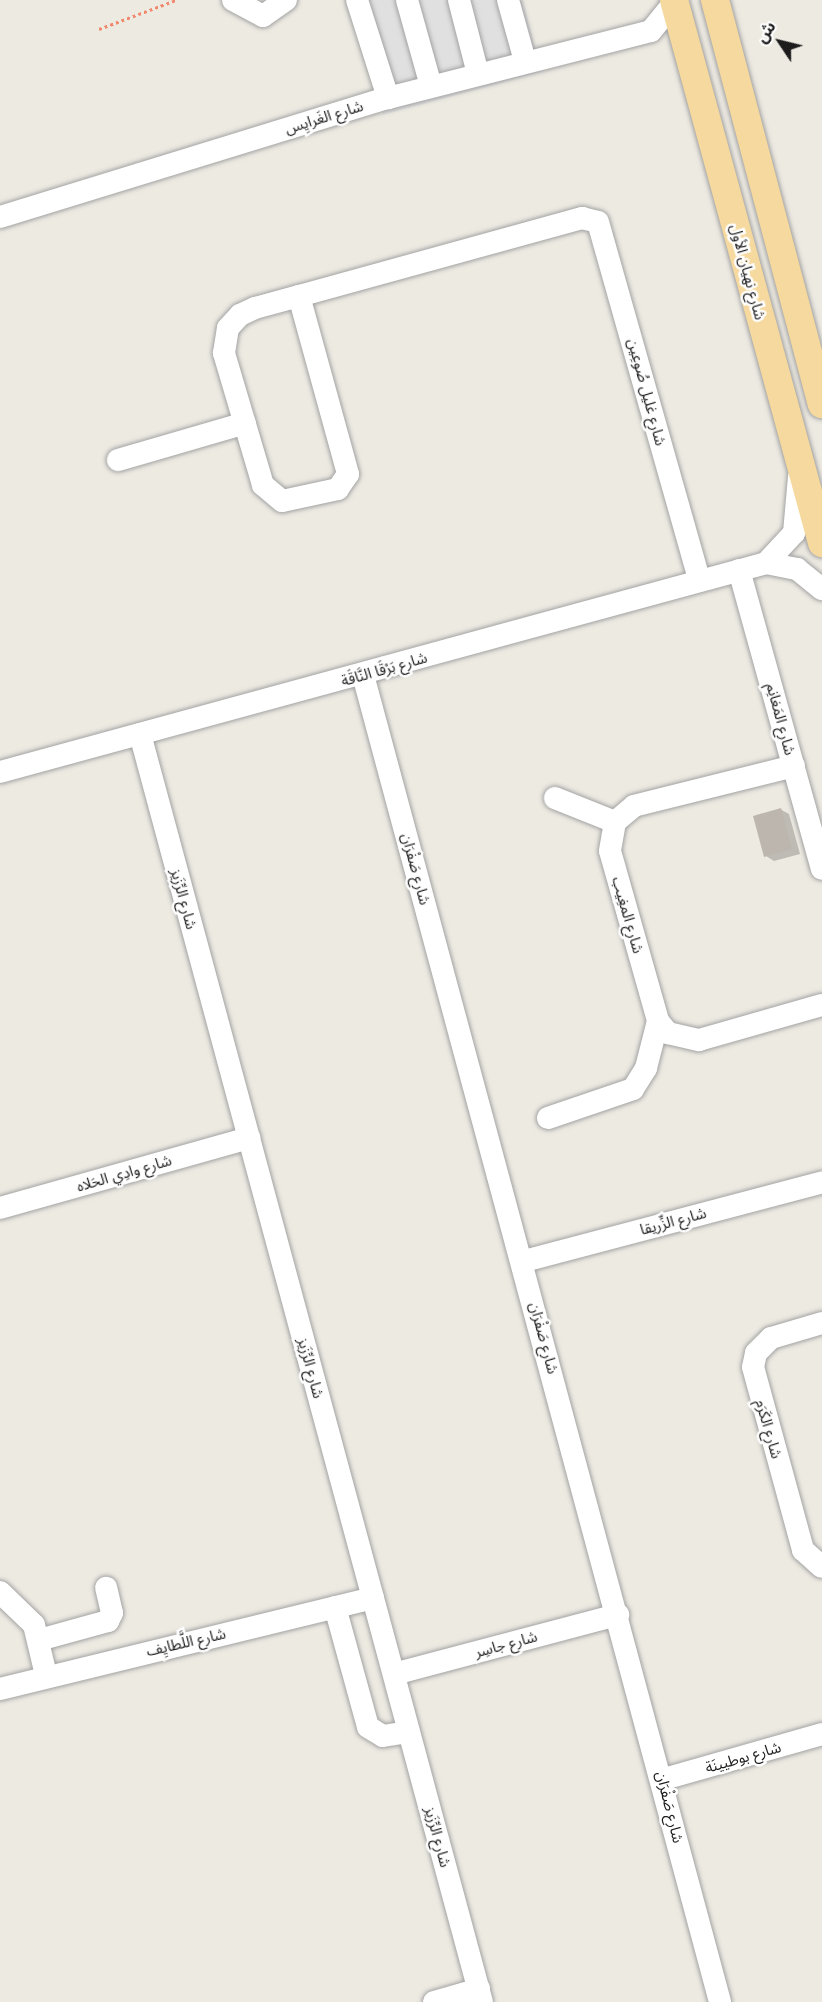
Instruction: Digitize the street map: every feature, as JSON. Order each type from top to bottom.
[{"type":"main road","name":"شارع نهيان الأول","points":[[674,0],[822,543]]},
{"type":"main road","points":[[715,0],[822,404]]},
{"type":"street","points":[[233,0],[263,16],[286,0]]},
{"type":"street","points":[[357,0],[388,98]]},
{"type":"street","points":[[408,0],[431,86]]},
{"type":"street","points":[[459,0],[478,74]]},
{"type":"street","points":[[508,0],[525,61]]},
{"type":"street","points":[[674,0],[651,31],[687,47]]},
{"type":"street","name":"شارع الغَرايِس","points":[[0,217],[388,98],[525,61],[651,31]]},
{"type":"street","name":"شارع غليل صُوعِين","points":[[299,296],[582,218],[602,227],[699,580]]},
{"type":"street","points":[[299,296],[348,468],[345,484],[288,501],[272,498],[263,485],[225,353],[228,328],[247,311],[299,296]]},
{"type":"street","points":[[118,460],[245,423]]},
{"type":"street","name":"شارع بَرْقَا النَّاقَة","points":[[766,562],[794,533],[800,460]]},
{"type":"street","name":"شارع بَرْقَا النَّاقَة","points":[[0,772],[363,675],[766,562],[797,569],[822,589]]},
{"type":"street","name":"شارع المَغانِم","points":[[739,570],[822,869]]},
{"type":"street","name":"شارع صَفْرَان","points":[[363,675],[664,1779],[720,2002]]},
{"type":"street","name":"شارع الرِّزَيز","points":[[140,734],[480,1996]]},
{"type":"street","points":[[555,798],[615,822],[641,803],[794,766]]},
{"type":"street","name":"شارع المغِيب","points":[[615,822],[610,851],[658,1022]]},
{"type":"street","points":[[548,1118],[633,1089],[646,1068],[658,1022],[674,1037],[693,1041],[822,1005]]},
{"type":"street","name":"شارع وادِي الحَلاه","points":[[0,1208],[249,1138]]},
{"type":"street","name":"شارع الزِّريقا","points":[[524,1261],[822,1182]]},
{"type":"street","name":"شارع الكَرَم","points":[[822,1323],[771,1338],[756,1353],[753,1367],[803,1551],[822,1567]]},
{"type":"street","points":[[39,1640],[108,1621],[112,1613],[106,1588]]},
{"type":"street","points":[[0,1592],[29,1619],[39,1640],[46,1675]]},
{"type":"street","name":"شارع اللَّطايِف","points":[[0,1689],[46,1675],[373,1598]]},
{"type":"street","points":[[335,1606],[368,1726],[383,1736],[409,1732]]},
{"type":"street","name":"شارع جاسِر","points":[[393,1674],[618,1614]]},
{"type":"street","name":"شارع بوطيينَة","points":[[664,1779],[822,1734]]},
{"type":"street","points":[[434,2002],[480,1996]]},
{"type":"path","points":[[99,29],[176,0]]},
{"type":"shaded area","points":[[345,0],[523,0],[541,72],[383,115]]},
{"type":"building","points":[[781,808],[792,849],[764,857],[753,816]]}]
